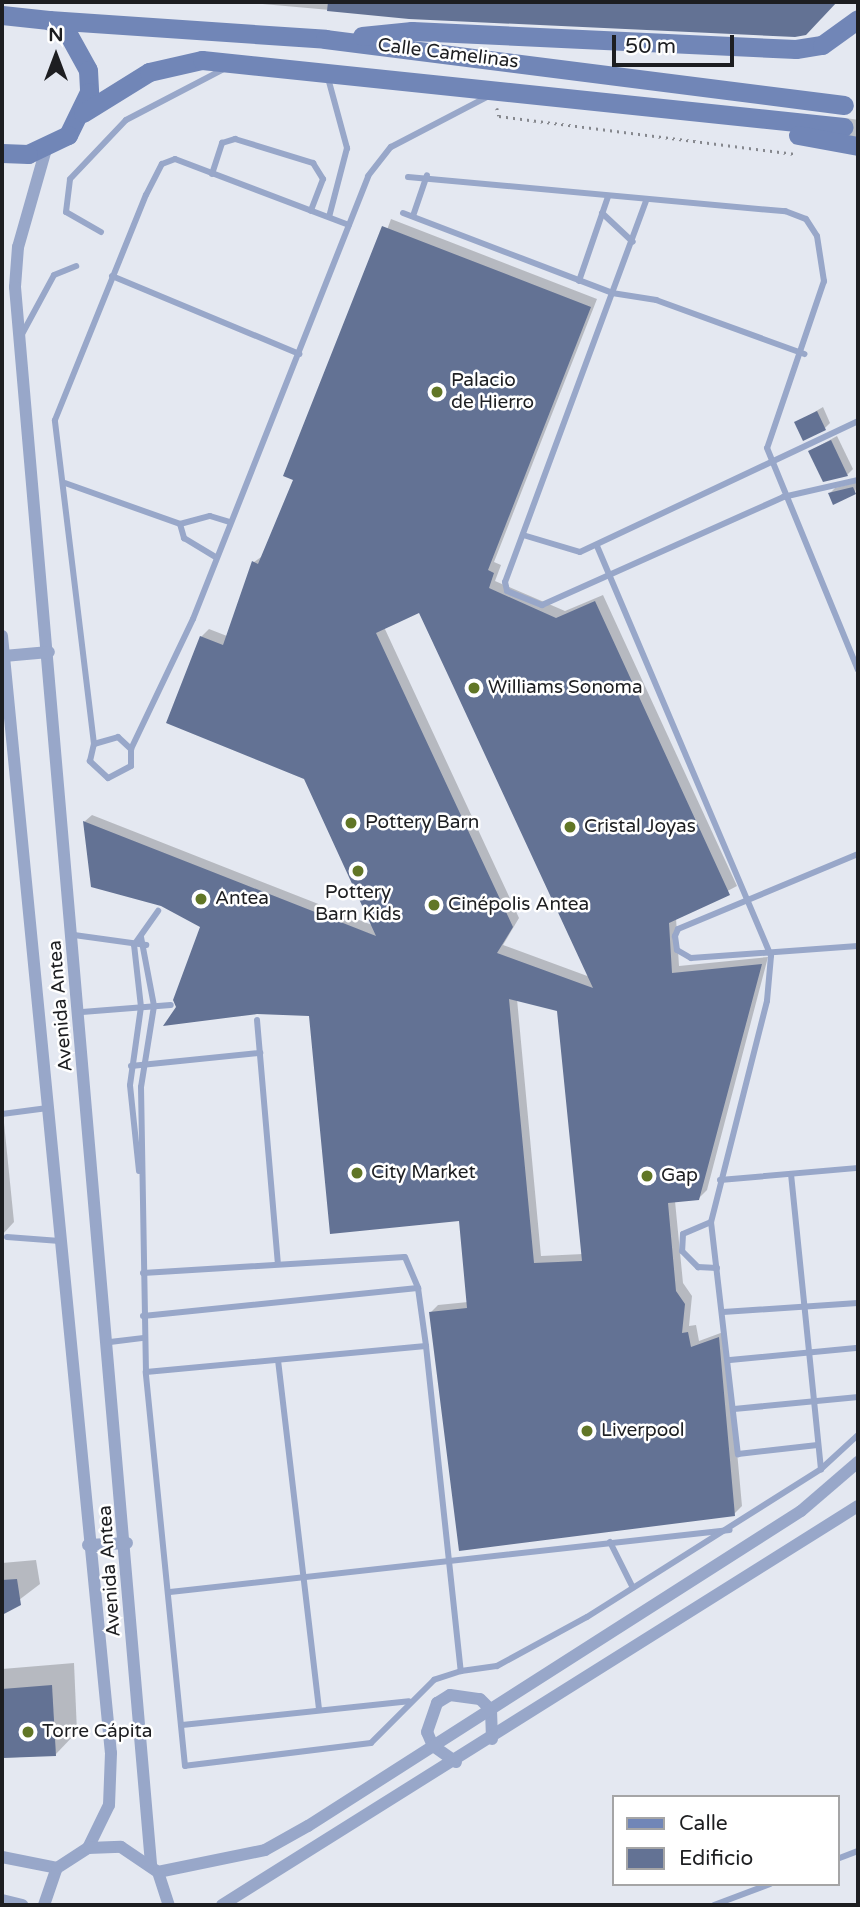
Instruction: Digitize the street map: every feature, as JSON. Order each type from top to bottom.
[{"type":"main road","name":"Calle Camelinas","points":[[4,14],[49,20],[325,39],[844,105]]},
{"type":"main road","points":[[325,39],[412,31],[796,49],[822,45],[858,19]]},
{"type":"main road","points":[[49,20],[67,32],[88,70],[83,114]]},
{"type":"main road","name":"Calle Camelinas","points":[[46,149],[83,114],[158,69],[202,60],[239,62],[493,94],[844,127]]},
{"type":"main road","points":[[493,94],[526,105],[858,146]]},
{"type":"main road","points":[[2,153],[46,149]]},
{"type":"street","name":"Avenida Antea","points":[[46,149],[18,247],[20,338],[82,1012],[154,1868],[169,1905]]},
{"type":"street","name":"Avenida Antea","points":[[2,636],[8,767],[48,1108],[88,1545],[111,1752],[110,1805],[88,1848]]},
{"type":"street","points":[[4,656],[49,652]]},
{"type":"street","points":[[44,1905],[57,1868],[88,1848],[121,1847],[154,1868],[265,1850],[308,1826],[801,1511],[858,1462]]},
{"type":"street","points":[[222,1905],[317,1843],[456,1762],[858,1506]]},
{"type":"street","points":[[88,1545],[127,1543]]},
{"type":"street","points":[[456,1762],[433,1746],[428,1716],[437,1703],[466,1693],[491,1710]]},
{"type":"street","points":[[491,1710],[492,1739]]},
{"type":"street","points":[[308,1826],[317,1843]]},
{"type":"street","points":[[2,1857],[57,1868]]},
{"type":"street","points":[[2,1899],[22,1905]]},
{"type":"lane","points":[[101,232],[66,212],[70,179],[126,120],[239,62]]},
{"type":"lane","points":[[326,73],[347,148],[329,217]]},
{"type":"lane","points":[[349,225],[175,159],[162,164],[112,276],[55,420],[65,483],[94,744],[90,761],[108,778],[125,773],[131,749],[216,558],[299,355],[368,176],[391,147],[493,94]]},
{"type":"lane","points":[[212,174],[222,143],[235,139],[313,163],[323,179],[311,211]]},
{"type":"lane","points":[[412,216],[427,175]]},
{"type":"lane","points":[[408,177],[427,175],[646,201],[785,211],[806,219],[825,268],[804,354],[770,430],[769,464],[858,670]]},
{"type":"lane","points":[[579,281],[608,197]]},
{"type":"lane","points":[[646,201],[505,582],[515,597],[542,605],[611,578],[783,497],[858,480]]},
{"type":"lane","points":[[403,213],[612,293],[656,300],[804,354]]},
{"type":"lane","points":[[602,213],[633,242]]},
{"type":"lane","points":[[20,338],[54,275],[76,266]]},
{"type":"lane","points":[[112,276],[299,355]]},
{"type":"lane","points":[[523,535],[569,553],[597,546],[858,421]]},
{"type":"lane","points":[[65,483],[180,524],[210,516],[230,522]]},
{"type":"lane","points":[[180,524],[184,538],[216,558]]},
{"type":"lane","points":[[597,546],[750,897],[771,956],[768,1002],[711,1222],[730,1360],[738,1454],[817,1445]]},
{"type":"lane","points":[[94,744],[110,735],[131,749]]},
{"type":"lane","points":[[858,854],[678,929],[677,950],[691,958],[771,956],[858,946]]},
{"type":"lane","points":[[158,911],[134,945],[141,1007],[131,1066],[139,1173],[146,1372],[170,1592],[185,1766],[372,1743],[410,1701],[434,1680],[461,1671],[496,1666],[633,1588],[730,1530],[821,1469],[858,1435]]},
{"type":"lane","points":[[74,935],[115,936],[134,945],[146,945]]},
{"type":"lane","points":[[139,1173],[144,1065],[154,1006],[146,945],[141,937]]},
{"type":"lane","points":[[82,1012],[171,1005]]},
{"type":"lane","points":[[257,1020],[278,1264]]},
{"type":"lane","points":[[131,1066],[260,1053]]},
{"type":"lane","points":[[2,1114],[48,1108]]},
{"type":"lane","points":[[720,1180],[858,1168]]},
{"type":"lane","points":[[791,1174],[801,1307],[821,1469]]},
{"type":"lane","points":[[711,1222],[683,1234],[682,1251],[698,1267],[717,1268]]},
{"type":"lane","points":[[7,1237],[60,1241]]},
{"type":"lane","points":[[143,1273],[394,1254],[405,1257],[418,1288],[426,1346],[447,1564],[461,1671]]},
{"type":"lane","points":[[143,1316],[418,1288]]},
{"type":"lane","points":[[723,1312],[858,1303]]},
{"type":"lane","points":[[110,1342],[144,1338]]},
{"type":"lane","points":[[146,1372],[426,1346]]},
{"type":"lane","points":[[730,1360],[858,1348]]},
{"type":"lane","points":[[278,1360],[319,1710]]},
{"type":"lane","points":[[734,1409],[858,1397]]},
{"type":"lane","points":[[170,1592],[447,1564],[610,1542],[730,1530]]},
{"type":"lane","points":[[610,1542],[633,1588]]},
{"type":"lane","points":[[182,1726],[410,1701]]},
{"type":"lane","points":[[839,1858],[858,1851]]},
{"type":"lane","points":[[713,1905],[765,1886]]},
{"type":"path","points":[[499,117],[803,155]]},
{"type":"building","points":[[328,2],[837,2],[806,35],[795,37],[409,19],[327,11]]},
{"type":"building","points":[[382,226],[591,307],[488,570],[494,573],[489,588],[556,618],[595,601],[730,895],[669,923],[672,973],[762,964],[699,1200],[668,1203],[676,1291],[685,1304],[682,1333],[688,1332],[691,1347],[719,1337],[735,1516],[459,1551],[429,1312],[467,1308],[459,1221],[330,1234],[309,1016],[257,1014],[163,1026],[176,1007],[173,1000],[200,927],[161,906],[91,887],[83,821],[376,936],[304,779],[166,723],[200,636],[223,645],[252,561],[258,564],[293,480],[283,476]],"holes":[[[419,613],[448,675],[593,988],[497,953],[513,927],[376,633]],[[509,999],[557,1011],[582,1261],[534,1263]]]},
{"type":"building","points":[[817,411],[826,430],[803,441],[794,422]]},
{"type":"building","points":[[831,440],[848,476],[823,482],[808,451]]},
{"type":"building","points":[[853,487],[856,494],[833,505],[828,493]]},
{"type":"building","points":[[17,1579],[21,1605],[2,1615],[2,1580]]},
{"type":"building","name":"Torre Cápita","points":[[52,1685],[56,1756],[2,1758],[2,1689]]},
{"type":"tunnel","points":[[844,127],[858,129]]},
{"type":"place","name":"Palacio de Hierro","points":[[437,392]]},
{"type":"place","name":"Williams Sonoma","points":[[474,688]]},
{"type":"place","name":"Pottery Barn","points":[[351,823]]},
{"type":"place","name":"Cristal Joyas","points":[[570,827]]},
{"type":"place","name":"Pottery Barn Kids","points":[[358,871]]},
{"type":"place","name":"Antea","points":[[201,899]]},
{"type":"place","name":"Cinépolis Antea","points":[[434,905]]},
{"type":"place","name":"City Market","points":[[357,1173]]},
{"type":"place","name":"Gap","points":[[647,1176]]},
{"type":"place","name":"Liverpool","points":[[587,1431]]},
{"type":"place","name":"Torre Cápita","points":[[28,1732]]}]
